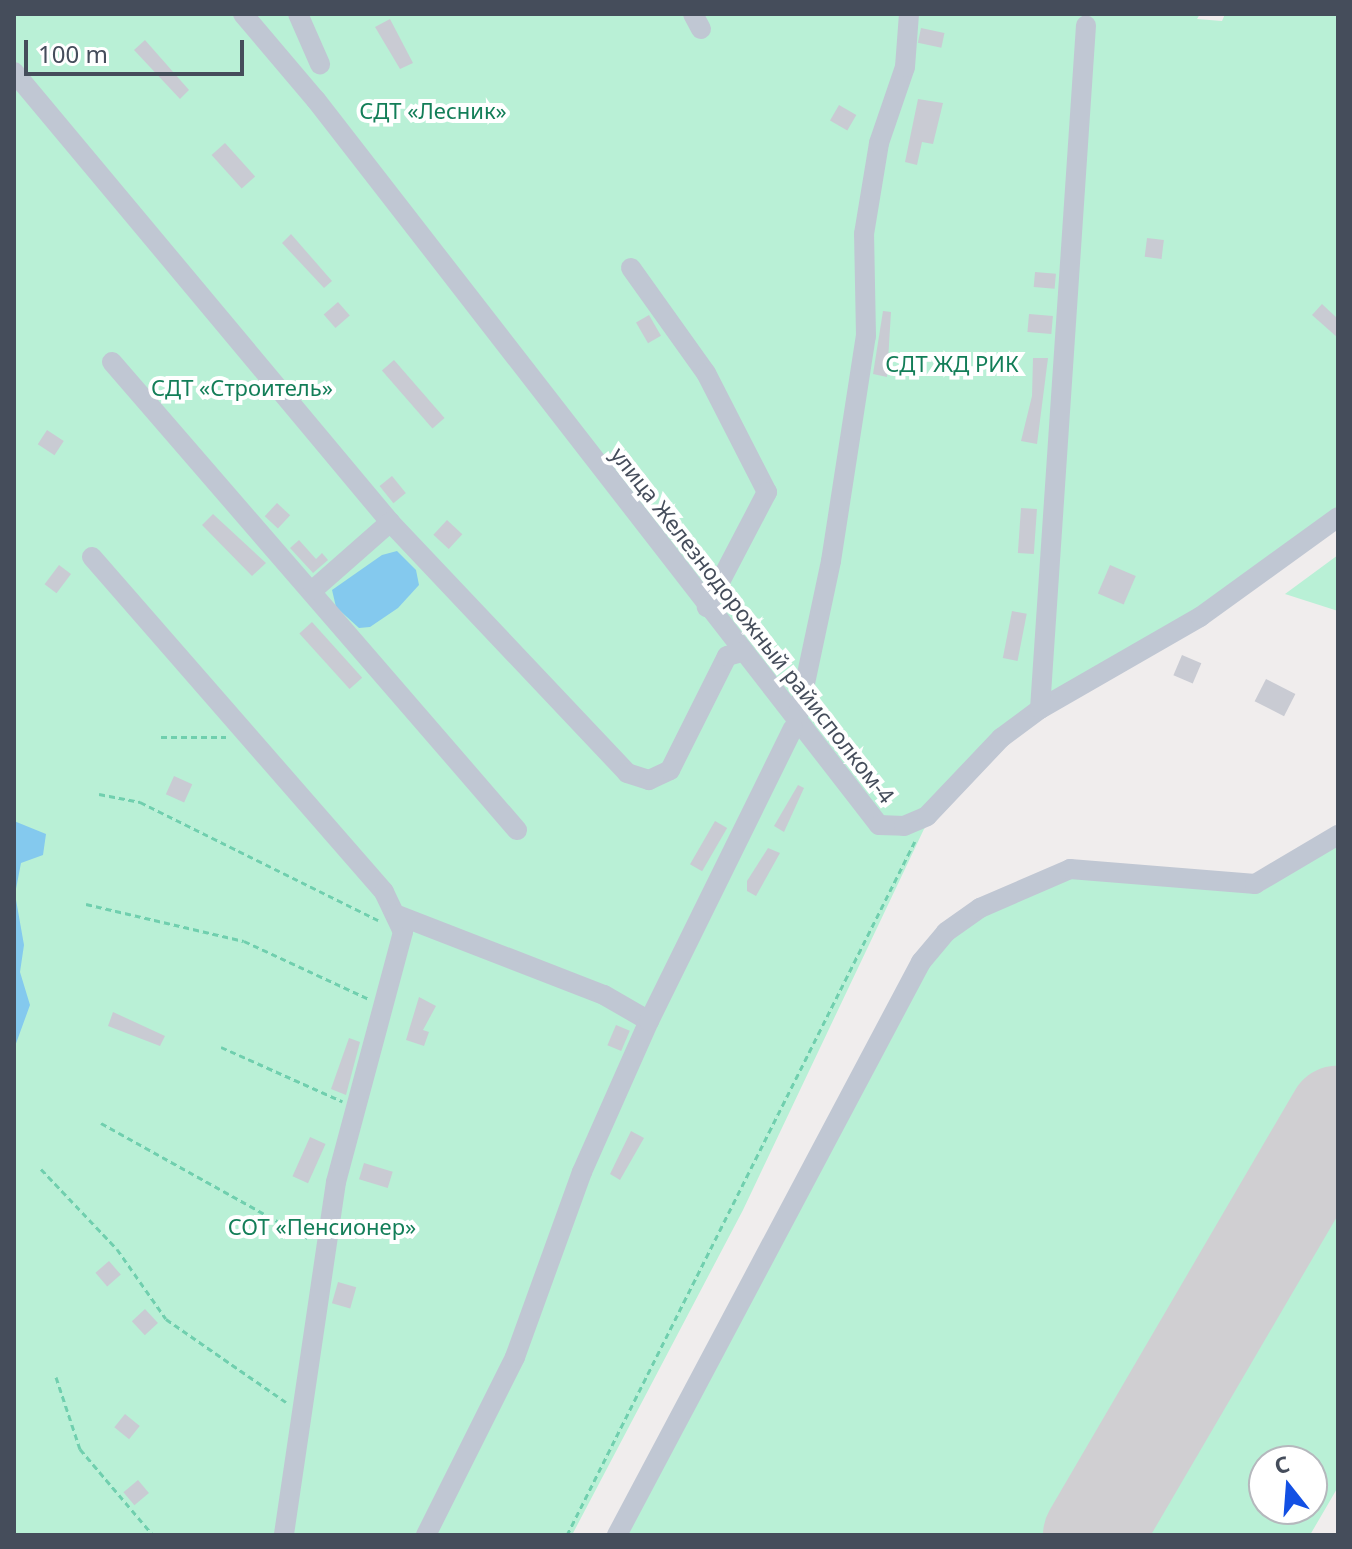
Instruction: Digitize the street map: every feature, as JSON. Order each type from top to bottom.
[{"type":"street","name":"улица Железнодорожный райисполком-4","points":[[243,14],[316,100],[795,724],[879,825],[904,826],[927,816]]},
{"type":"street","points":[[298,14],[320,64]]},
{"type":"street","points":[[426,1535],[515,1357],[582,1172],[649,1021],[795,724],[831,561],[866,336],[864,234],[879,143],[905,67],[909,14]]},
{"type":"street","points":[[1040,709],[1086,26]]},
{"type":"street","points":[[14,72],[390,522],[627,773],[649,780],[670,770],[727,656],[742,652]]},
{"type":"street","points":[[631,268],[706,373],[767,492],[707,607]]},
{"type":"street","points":[[112,362],[313,590],[517,830]]},
{"type":"street","points":[[927,816],[1001,738],[1040,709],[1200,617],[1338,517]]},
{"type":"street","points":[[313,590],[390,522]]},
{"type":"street","points":[[92,557],[384,892],[399,923],[384,1005],[336,1182],[284,1535]]},
{"type":"street","points":[[617,1535],[921,962],[946,932],[980,908],[1070,869],[1255,884],[1338,835]]},
{"type":"street","points":[[399,923],[604,995],[649,1021]]},
{"type":"path","points":[[161,737],[249,737]]},
{"type":"path","points":[[99,794],[140,802],[399,923]]},
{"type":"path","points":[[567,1535],[927,816]]},
{"type":"path","points":[[86,904],[244,941],[384,1005]]},
{"type":"path","points":[[221,1047],[356,1108]]},
{"type":"path","points":[[101,1123],[326,1248]]},
{"type":"path","points":[[41,1169],[117,1249],[166,1319],[302,1414]]},
{"type":"path","points":[[56,1377],[80,1449],[153,1535]]},
{"type":"green space","points":[[14,14],[1200,14],[1197,19],[1222,21],[1225,14],[1338,14],[1338,523],[1000,741],[924,829],[743,1210],[572,1535],[14,1535]]},
{"type":"green space","points":[[1338,555],[1338,611],[1285,594]]},
{"type":"green space","points":[[1338,840],[1338,1487],[1328,1504],[1328,1445],[1248,1445],[1248,1525],[1316,1525],[1310,1535],[626,1535],[931,958],[979,914],[1076,874],[1261,892]]},
{"type":"water","points":[[397,551],[416,570],[419,585],[398,608],[370,627],[359,628],[336,607],[332,590],[382,555]]},
{"type":"water","points":[[14,821],[46,834],[43,855],[21,863],[15,894],[24,945],[20,972],[30,1005],[14,1049]]},
{"type":"building","points":[[390,19],[413,63],[400,69],[375,27]]},
{"type":"building","points":[[921,28],[944,33],[941,48],[918,43]]},
{"type":"building","points":[[145,40],[189,90],[180,99],[134,50]]},
{"type":"building","points":[[918,99],[943,103],[933,144],[922,142],[917,165],[905,162]]},
{"type":"building","points":[[839,105],[856,115],[847,131],[830,121]]},
{"type":"building","points":[[225,143],[255,176],[242,188],[212,155]]},
{"type":"building","points":[[291,234],[332,281],[324,288],[282,243]]},
{"type":"building","points":[[1147,238],[1164,240],[1162,259],[1145,257]]},
{"type":"building","points":[[1035,272],[1056,274],[1055,289],[1034,287]]},
{"type":"building","points":[[338,302],[350,316],[335,328],[324,314]]},
{"type":"building","points":[[1322,304],[1338,319],[1338,338],[1312,315]]},
{"type":"building","points":[[883,311],[891,312],[887,377],[873,374]]},
{"type":"building","points":[[1029,314],[1053,316],[1051,334],[1027,332]]},
{"type":"building","points":[[649,315],[661,336],[648,343],[636,322]]},
{"type":"building","points":[[1033,358],[1048,358],[1037,444],[1021,441],[1032,396]]},
{"type":"building","points":[[394,360],[445,418],[432,429],[382,370]]},
{"type":"building","points":[[47,430],[64,441],[55,455],[38,444]]},
{"type":"building","points":[[392,476],[406,493],[393,503],[380,486]]},
{"type":"building","points":[[277,503],[290,515],[278,528],[265,516]]},
{"type":"building","points":[[1021,508],[1037,509],[1034,554],[1018,553]]},
{"type":"building","points":[[213,514],[266,563],[252,576],[202,525]]},
{"type":"building","points":[[447,520],[462,534],[449,549],[433,535]]},
{"type":"building","points":[[299,540],[316,559],[322,553],[328,560],[313,573],[290,548]]},
{"type":"building","points":[[59,565],[71,574],[57,593],[45,584]]},
{"type":"building","points":[[1110,565],[1136,576],[1124,604],[1098,594]]},
{"type":"building","points":[[1012,611],[1027,614],[1018,661],[1003,658]]},
{"type":"building","points":[[312,622],[362,678],[350,689],[299,633]]},
{"type":"building","points":[[1182,655],[1201,663],[1193,683],[1173,675]]},
{"type":"building","points":[[1266,679],[1295,694],[1284,716],[1255,701]]},
{"type":"building","points":[[174,776],[192,784],[184,802],[166,794]]},
{"type":"building","points":[[798,785],[804,788],[784,832],[774,826]]},
{"type":"building","points":[[715,821],[727,828],[702,871],[690,864]]},
{"type":"building","points":[[768,848],[780,853],[756,896],[747,891],[747,881]]},
{"type":"building","points":[[419,997],[436,1006],[423,1030],[429,1032],[424,1046],[406,1040]]},
{"type":"building","points":[[113,1012],[165,1036],[160,1046],[108,1026]]},
{"type":"building","points":[[616,1025],[630,1031],[621,1051],[607,1045]]},
{"type":"building","points":[[349,1038],[360,1042],[346,1095],[331,1089]]},
{"type":"building","points":[[631,1131],[644,1138],[620,1180],[610,1174]]},
{"type":"building","points":[[310,1137],[326,1144],[308,1183],[293,1176]]},
{"type":"building","points":[[364,1163],[393,1172],[388,1188],[359,1179]]},
{"type":"building","points":[[109,1261],[121,1275],[107,1286],[95,1273]]},
{"type":"building","points":[[338,1282],[356,1287],[350,1308],[332,1303]]},
{"type":"building","points":[[145,1309],[158,1323],[145,1335],[132,1321]]},
{"type":"building","points":[[125,1414],[140,1426],[129,1439],[114,1427]]},
{"type":"building","points":[[138,1480],[149,1493],[134,1505],[123,1492]]},
{"type":"runway","points":[[1093,1535],[1338,1115]]},
{"type":"park label","name":"СДТ «Лесник»","points":[[433,111]]},
{"type":"park label","name":"СДТ ЖД РИК","points":[[952,364]]},
{"type":"park label","name":"СДТ «Строитель»","points":[[242,388]]},
{"type":"park label","name":"СОТ «Пенсионер»","points":[[322,1227]]}]
